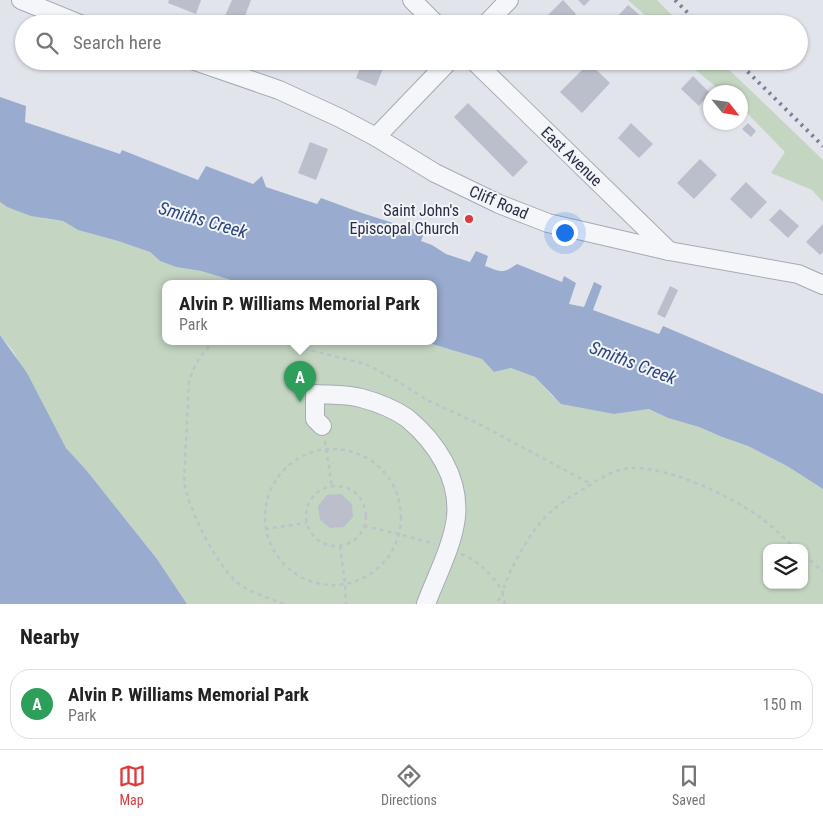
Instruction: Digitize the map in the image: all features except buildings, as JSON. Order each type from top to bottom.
[{"type":"street","points":[[21,0],[58,15]]},
{"type":"street","points":[[412,0],[427,15]]},
{"type":"street","points":[[495,15],[509,0]]},
{"type":"street","name":"Cliff Road","points":[[221,70],[279,90],[340,118],[376,137],[435,173],[499,204],[548,223],[669,252],[798,274],[823,285]]},
{"type":"street","points":[[376,137],[440,70]]},
{"type":"street","name":"East Avenue","points":[[483,70],[669,252]]},
{"type":"street","points":[[322,426],[315,419],[315,394],[359,397],[383,406],[406,418],[429,440],[446,464],[454,489],[456,516],[450,544],[426,604]]},
{"type":"path","points":[[211,345],[200,356],[193,368],[189,382],[184,482],[186,492],[195,518],[205,537],[232,577],[248,588],[284,604]]},
{"type":"path","points":[[290,345],[366,364],[427,400],[481,424],[592,484]]},
{"type":"path","points":[[322,426],[332,487]]},
{"type":"path","points":[[326,449],[358,454],[372,461],[384,472],[393,486],[399,501],[401,518],[399,534],[393,548],[379,566],[360,580],[345,584],[324,585],[303,579],[285,567],[272,549],[265,529],[267,497],[274,482],[296,460],[310,453],[326,449]]},
{"type":"path","points":[[496,604],[503,593],[518,555],[542,520],[558,504],[618,470],[630,468],[676,476],[709,488],[759,516],[790,544]]},
{"type":"path","points":[[342,487],[351,491],[364,506],[364,526],[355,539],[340,546],[322,543],[315,538],[306,523],[306,515],[311,499],[324,489],[342,487]]},
{"type":"path","points":[[265,529],[306,523]]},
{"type":"path","points":[[364,526],[399,534]]},
{"type":"path","points":[[340,546],[346,604]]},
{"type":"path","points":[[808,558],[823,571]]},
{"type":"path","points":[[503,593],[505,604]]},
{"type":"green space","points":[[628,0],[657,0],[672,15],[645,15]]},
{"type":"green space","points":[[696,70],[729,70],[745,85],[714,85]]},
{"type":"green space","points":[[748,88],[823,160],[823,202],[812,190],[771,173],[785,152],[748,114]]},
{"type":"green space","points":[[0,202],[7,207],[47,219],[63,221],[78,230],[150,252],[160,261],[176,267],[201,271],[231,280],[162,280],[162,345],[435,345],[482,359],[494,372],[511,368],[535,377],[553,397],[614,414],[649,409],[668,418],[699,427],[748,446],[787,466],[823,489],[823,604],[187,604],[157,559],[87,471],[66,448],[13,351],[0,335]]},
{"type":"water","name":"Smiths Creek","points":[[0,97],[26,106],[25,122],[120,154],[122,150],[198,180],[206,166],[253,184],[262,176],[266,187],[317,204],[321,198],[424,233],[421,241],[432,245],[446,254],[470,262],[476,251],[488,256],[485,266],[495,270],[505,271],[517,264],[562,282],[564,276],[576,283],[569,304],[584,307],[594,282],[602,286],[593,310],[659,334],[663,326],[823,394],[823,489],[787,466],[748,446],[699,427],[668,418],[649,409],[614,414],[561,404],[535,377],[511,368],[494,372],[482,359],[435,345],[437,345],[437,280],[231,280],[201,271],[176,267],[160,261],[150,252],[78,230],[63,221],[31,216],[7,207],[0,202]]},
{"type":"water","points":[[0,335],[27,373],[66,448],[87,471],[157,559],[187,604],[0,604]]},
{"type":"railway","points":[[675,0],[690,15]]},
{"type":"railway","points":[[746,70],[823,146]]},
{"type":"place","name":"Saint John's Episcopal Church","points":[[469,219]]},
{"type":"place","name":"Alvin P. Williams Memorial Park","points":[[300,402]]}]
